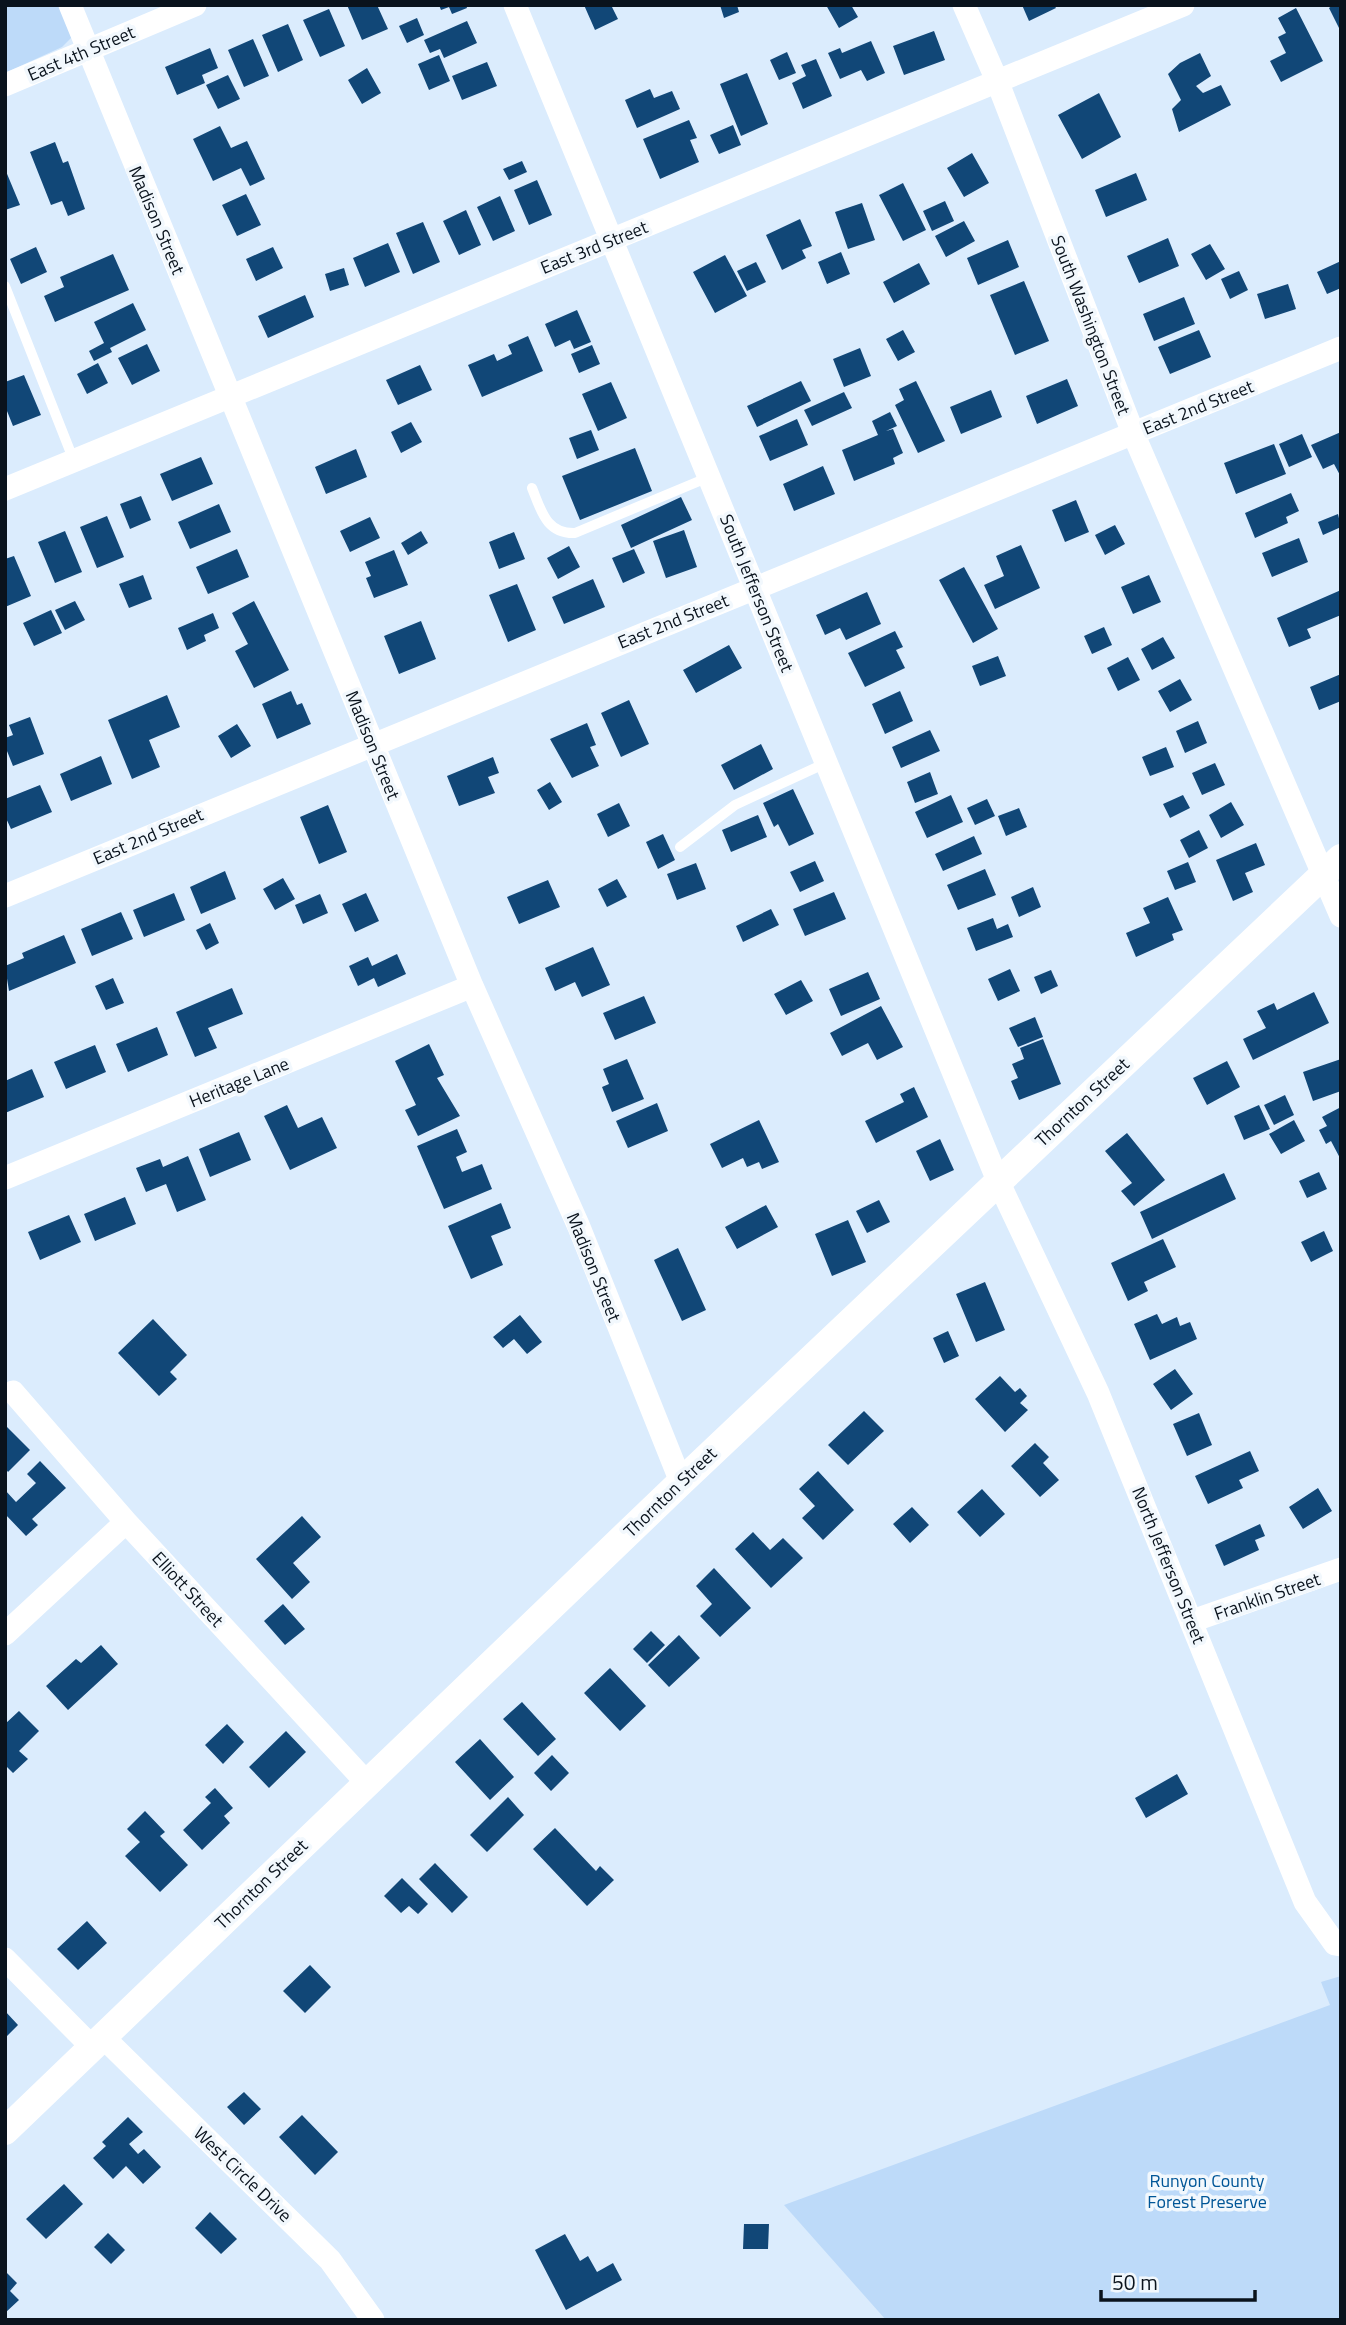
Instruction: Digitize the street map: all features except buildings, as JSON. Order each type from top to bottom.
[{"type":"street","name":"Madison Street","points":[[69,5],[472,986],[579,1227],[681,1482]]},
{"type":"street","name":"East 4th Street","points":[[5,85],[195,5]]},
{"type":"street","name":"South Jefferson Street","points":[[515,5],[998,1181]]},
{"type":"street","name":"South Washington Street","points":[[964,5],[998,83],[1133,433],[1332,866],[1341,916]]},
{"type":"street","name":"East 3rd Street","points":[[5,489],[1183,5]]},
{"type":"street","name":"East 2nd Street","points":[[5,896],[1341,348]]},
{"type":"street","name":"Thornton Street","points":[[5,2132],[681,1482],[1332,866]]},
{"type":"street","name":"Heritage Lane","points":[[5,1178],[472,986]]},
{"type":"street","name":"North Jefferson Street","points":[[998,1181],[1098,1393],[1305,1902],[1335,1944],[1341,1945]]},
{"type":"street","name":"Elliott Street","points":[[13,1392],[126,1522],[366,1783]]},
{"type":"street","points":[[5,1634],[126,1522]]},
{"type":"street","name":"Franklin Street","points":[[1192,1621],[1341,1569]]},
{"type":"street","name":"West Circle Drive","points":[[5,1959],[330,2260],[373,2320]]},
{"type":"lane","points":[[6,290],[74,461]]},
{"type":"lane","points":[[532,488],[550,527],[562,534],[575,533],[709,477]]},
{"type":"lane","points":[[680,847],[687,845],[735,805],[826,763]]},
{"type":"green space","points":[[5,5],[63,5],[73,36],[62,47],[5,73]]},
{"type":"green space","name":"Runyon County Forest Preserve","points":[[1341,1976],[1341,2320],[886,2320],[784,2205],[1330,2005],[1321,1982]]}]
